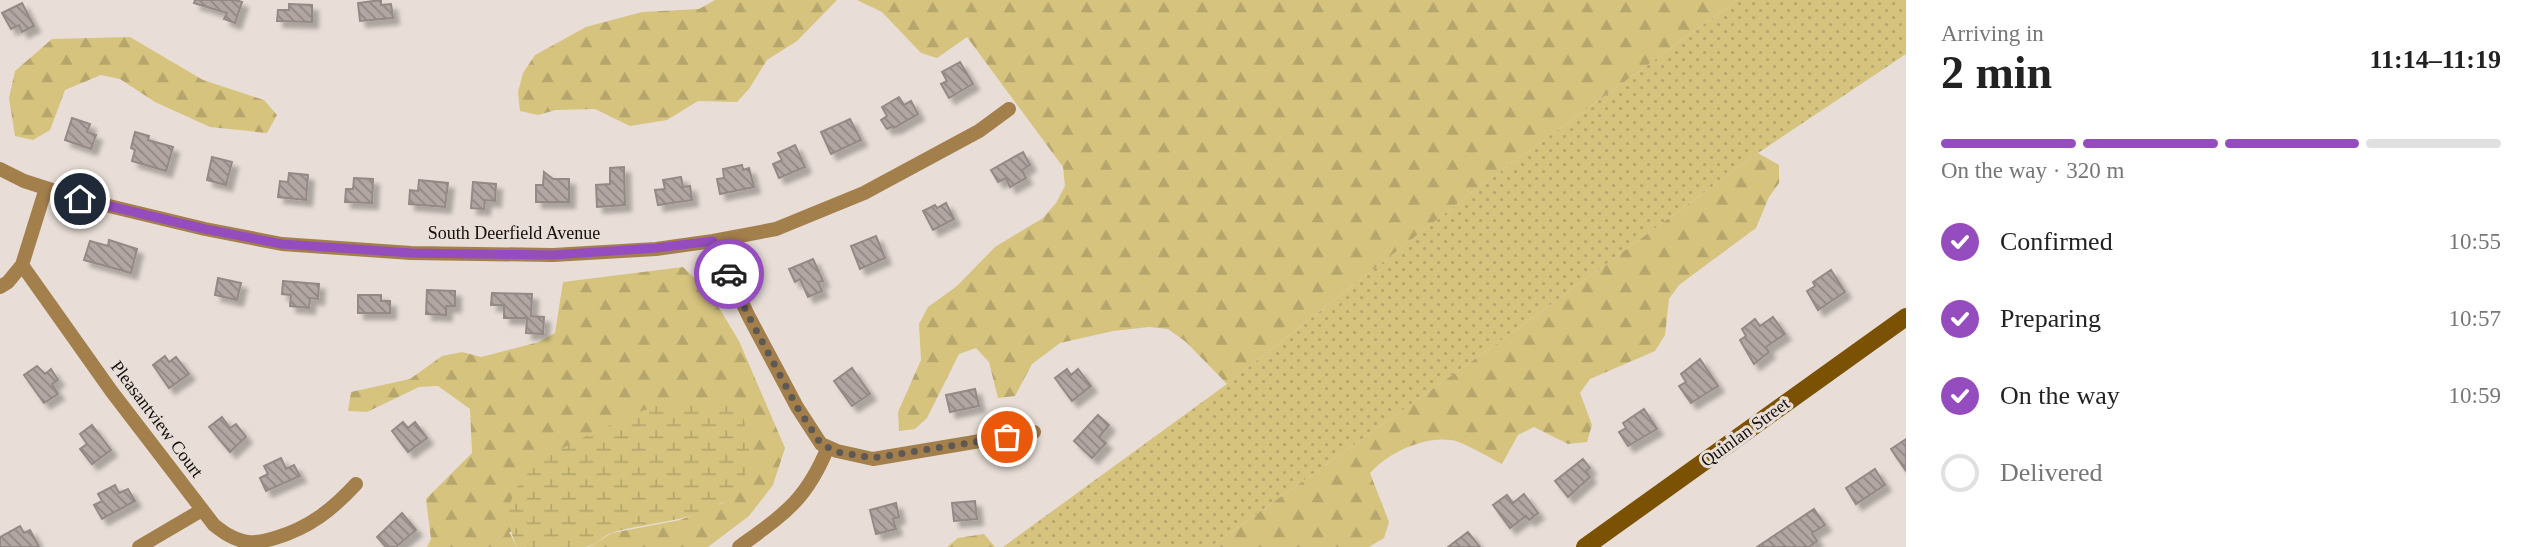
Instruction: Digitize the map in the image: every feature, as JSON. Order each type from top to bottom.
[{"type":"street","name":"South Deerfield Avenue","points":[[0,169],[24,181],[80,199],[205,229],[282,244],[411,253],[553,255],[656,248],[776,229],[864,193],[979,131],[1009,109]]},
{"type":"street","points":[[0,287],[8,282],[22,265],[46,188]]},
{"type":"street","points":[[713,241],[748,315],[797,407],[821,444],[873,458],[1034,432]]},
{"type":"street","name":"Pleasantview Court","points":[[22,265],[112,392],[202,510],[214,525],[229,536],[246,542],[265,541],[293,533],[317,521],[356,484]]},
{"type":"street","name":"Quinlan Street","points":[[1584,547],[1906,317]]},
{"type":"street","points":[[739,547],[792,508],[817,475],[828,447]]},
{"type":"street","points":[[139,547],[202,510]]},
{"type":"green space","points":[[715,0],[837,0],[797,41],[767,60],[749,89],[737,102],[698,101],[667,120],[630,126],[595,109],[556,110],[538,115],[520,111],[518,92],[523,73],[535,55],[586,27],[642,12],[699,9]]},
{"type":"green space","points":[[857,0],[1737,0],[1471,193],[1227,384],[1186,342],[1168,329],[1149,327],[1113,331],[1060,343],[1032,364],[1015,396],[998,398],[989,362],[976,348],[959,354],[927,418],[915,429],[899,431],[898,412],[921,360],[919,324],[928,307],[957,286],[995,247],[1043,218],[1056,203],[1065,186],[1063,167],[967,37],[937,58],[921,53],[882,12]]},
{"type":"green space","points":[[1737,0],[1906,0],[1906,54],[1758,153],[1524,324],[1210,547],[1003,547],[1227,384],[1471,193]]},
{"type":"green space","points":[[130,37],[203,80],[264,100],[277,115],[267,133],[210,127],[155,102],[120,79],[101,75],[65,90],[50,130],[33,140],[15,136],[9,98],[15,71],[52,39]]},
{"type":"green space","points":[[1758,153],[1779,165],[1779,183],[1769,197],[1756,228],[1679,285],[1669,299],[1665,335],[1655,351],[1590,379],[1580,393],[1592,425],[1587,442],[1568,444],[1534,427],[1518,435],[1502,464],[1456,441],[1440,439],[1418,443],[1386,459],[1370,473],[1389,522],[1384,538],[1369,547],[1210,547],[1524,324]]},
{"type":"green space","points":[[683,267],[710,293],[739,341],[785,448],[773,485],[749,516],[708,547],[589,547],[612,533],[680,520],[725,502],[509,532],[517,547],[427,547],[431,539],[426,499],[472,453],[470,409],[438,386],[419,387],[367,412],[348,411],[351,392],[410,379],[442,356],[462,352],[481,357],[539,342],[555,333],[563,282]]},
{"type":"green space","points":[[673,403],[740,406],[748,437],[749,458],[744,478],[728,499],[714,507],[681,518],[614,532],[586,547],[517,547],[510,524],[510,504],[517,487],[530,472],[545,459],[583,438],[636,413]]},
{"type":"green space","points":[[984,534],[995,547],[947,547],[958,538]]},
{"type":"building","points":[[195,0],[242,2],[235,23],[224,19],[227,13],[194,3]]},
{"type":"building","points":[[381,0],[381,5],[391,4],[393,18],[360,21],[358,3]]},
{"type":"building","points":[[22,3],[34,26],[22,32],[19,25],[11,29],[2,13]]},
{"type":"building","points":[[289,4],[312,5],[312,22],[277,21],[278,10],[289,10]]},
{"type":"building","points":[[960,62],[973,84],[949,98],[941,84],[947,81],[942,72]]},
{"type":"building","points":[[899,97],[904,105],[911,101],[918,114],[894,128],[893,126],[887,129],[881,120],[887,116],[882,107]]},
{"type":"building","points":[[72,118],[90,124],[87,132],[96,135],[91,149],[65,140]]},
{"type":"building","points":[[850,119],[861,140],[831,154],[821,132]]},
{"type":"building","points":[[135,132],[149,136],[148,140],[173,147],[166,171],[132,161],[135,150],[131,148]]},
{"type":"building","points":[[795,145],[805,167],[779,178],[773,164],[782,160],[778,153]]},
{"type":"building","points":[[1023,152],[1030,165],[1022,170],[1026,178],[1010,187],[1006,178],[998,182],[991,170]]},
{"type":"building","points":[[212,157],[232,162],[226,185],[207,180]]},
{"type":"building","points":[[742,165],[743,170],[749,168],[754,187],[720,194],[717,179],[724,178],[723,169]]},
{"type":"building","points":[[624,167],[625,205],[597,207],[596,185],[610,184],[610,168]]},
{"type":"building","points":[[544,172],[553,179],[569,179],[569,202],[536,202],[536,185],[543,185]]},
{"type":"building","points":[[289,173],[308,175],[306,200],[278,197],[280,181],[288,182]]},
{"type":"building","points":[[681,177],[683,187],[690,186],[692,200],[658,205],[655,190],[665,189],[663,180]]},
{"type":"building","points":[[354,178],[373,179],[372,203],[345,202],[346,189],[353,189]]},
{"type":"building","points":[[419,180],[448,183],[445,207],[409,204],[410,190],[418,191]]},
{"type":"building","points":[[473,182],[496,184],[495,201],[485,200],[484,209],[471,208]]},
{"type":"building","points":[[946,203],[954,219],[933,230],[923,211]]},
{"type":"building","points":[[876,236],[885,258],[860,269],[851,246]]},
{"type":"building","points":[[109,240],[137,249],[131,273],[84,260],[90,241],[108,246]]},
{"type":"building","points":[[813,259],[823,281],[818,282],[822,291],[808,297],[800,279],[795,282],[789,269]]},
{"type":"building","points":[[1831,270],[1845,292],[1818,310],[1807,291],[1815,286],[1813,282]]},
{"type":"building","points":[[218,278],[241,283],[237,300],[215,295]]},
{"type":"building","points":[[283,281],[319,284],[318,299],[310,298],[309,308],[290,306],[291,295],[282,294]]},
{"type":"building","points":[[427,290],[455,291],[455,306],[446,306],[446,315],[426,314]]},
{"type":"building","points":[[492,293],[532,294],[531,316],[544,317],[543,334],[526,333],[527,318],[504,318],[504,305],[491,305]]},
{"type":"building","points":[[358,295],[381,295],[381,301],[390,301],[390,313],[358,313]]},
{"type":"building","points":[[1773,317],[1785,334],[1766,347],[1769,352],[1754,364],[1740,340],[1746,336],[1742,329],[1755,319],[1760,326]]},
{"type":"building","points":[[165,356],[169,362],[176,357],[189,374],[169,388],[153,365]]},
{"type":"building","points":[[1700,359],[1718,386],[1691,403],[1679,386],[1686,382],[1681,374]]},
{"type":"building","points":[[37,366],[45,374],[51,369],[58,380],[52,384],[58,394],[44,403],[24,375]]},
{"type":"building","points":[[852,368],[870,394],[852,406],[834,381]]},
{"type":"building","points":[[1067,369],[1071,375],[1078,369],[1091,386],[1072,401],[1055,378]]},
{"type":"building","points":[[975,389],[979,406],[950,412],[946,395]]},
{"type":"building","points":[[1644,409],[1657,429],[1628,446],[1619,432],[1626,428],[1623,423]]},
{"type":"building","points":[[1098,415],[1109,425],[1099,437],[1106,443],[1092,458],[1074,441]]},
{"type":"building","points":[[222,417],[230,428],[236,424],[246,437],[230,452],[209,427]]},
{"type":"building","points":[[403,422],[408,428],[415,422],[427,438],[408,452],[392,431]]},
{"type":"building","points":[[92,425],[111,450],[92,464],[80,449],[87,444],[80,434]]},
{"type":"building","points":[[1906,439],[1906,471],[1891,449]]},
{"type":"building","points":[[281,458],[286,469],[294,465],[300,476],[266,491],[260,478],[268,474],[264,466]]},
{"type":"building","points":[[1583,459],[1590,468],[1586,471],[1590,477],[1568,497],[1555,481]]},
{"type":"building","points":[[1875,469],[1885,485],[1856,504],[1846,488]]},
{"type":"building","points":[[115,485],[119,493],[128,489],[135,501],[102,519],[94,505],[102,501],[98,494]]},
{"type":"building","points":[[1524,494],[1538,513],[1529,520],[1526,516],[1510,528],[1493,505],[1507,495],[1513,503]]},
{"type":"building","points":[[975,501],[977,519],[954,521],[952,503]]},
{"type":"building","points":[[896,503],[899,517],[893,519],[896,529],[876,534],[870,510]]},
{"type":"building","points":[[1814,509],[1825,525],[1812,533],[1817,541],[1809,547],[1757,547]]},
{"type":"building","points":[[402,513],[416,530],[396,547],[386,547],[377,537]]},
{"type":"building","points":[[20,526],[24,533],[30,530],[39,547],[0,547],[0,537]]},
{"type":"building","points":[[1468,532],[1480,547],[1448,547]]},
{"type":"way so far","points":[[729,274],[797,407],[821,444],[837,452],[873,458],[1007,437]]},
{"type":"route","points":[[80,199],[205,229],[282,244],[411,253],[553,255],[713,241],[729,274]]}]
